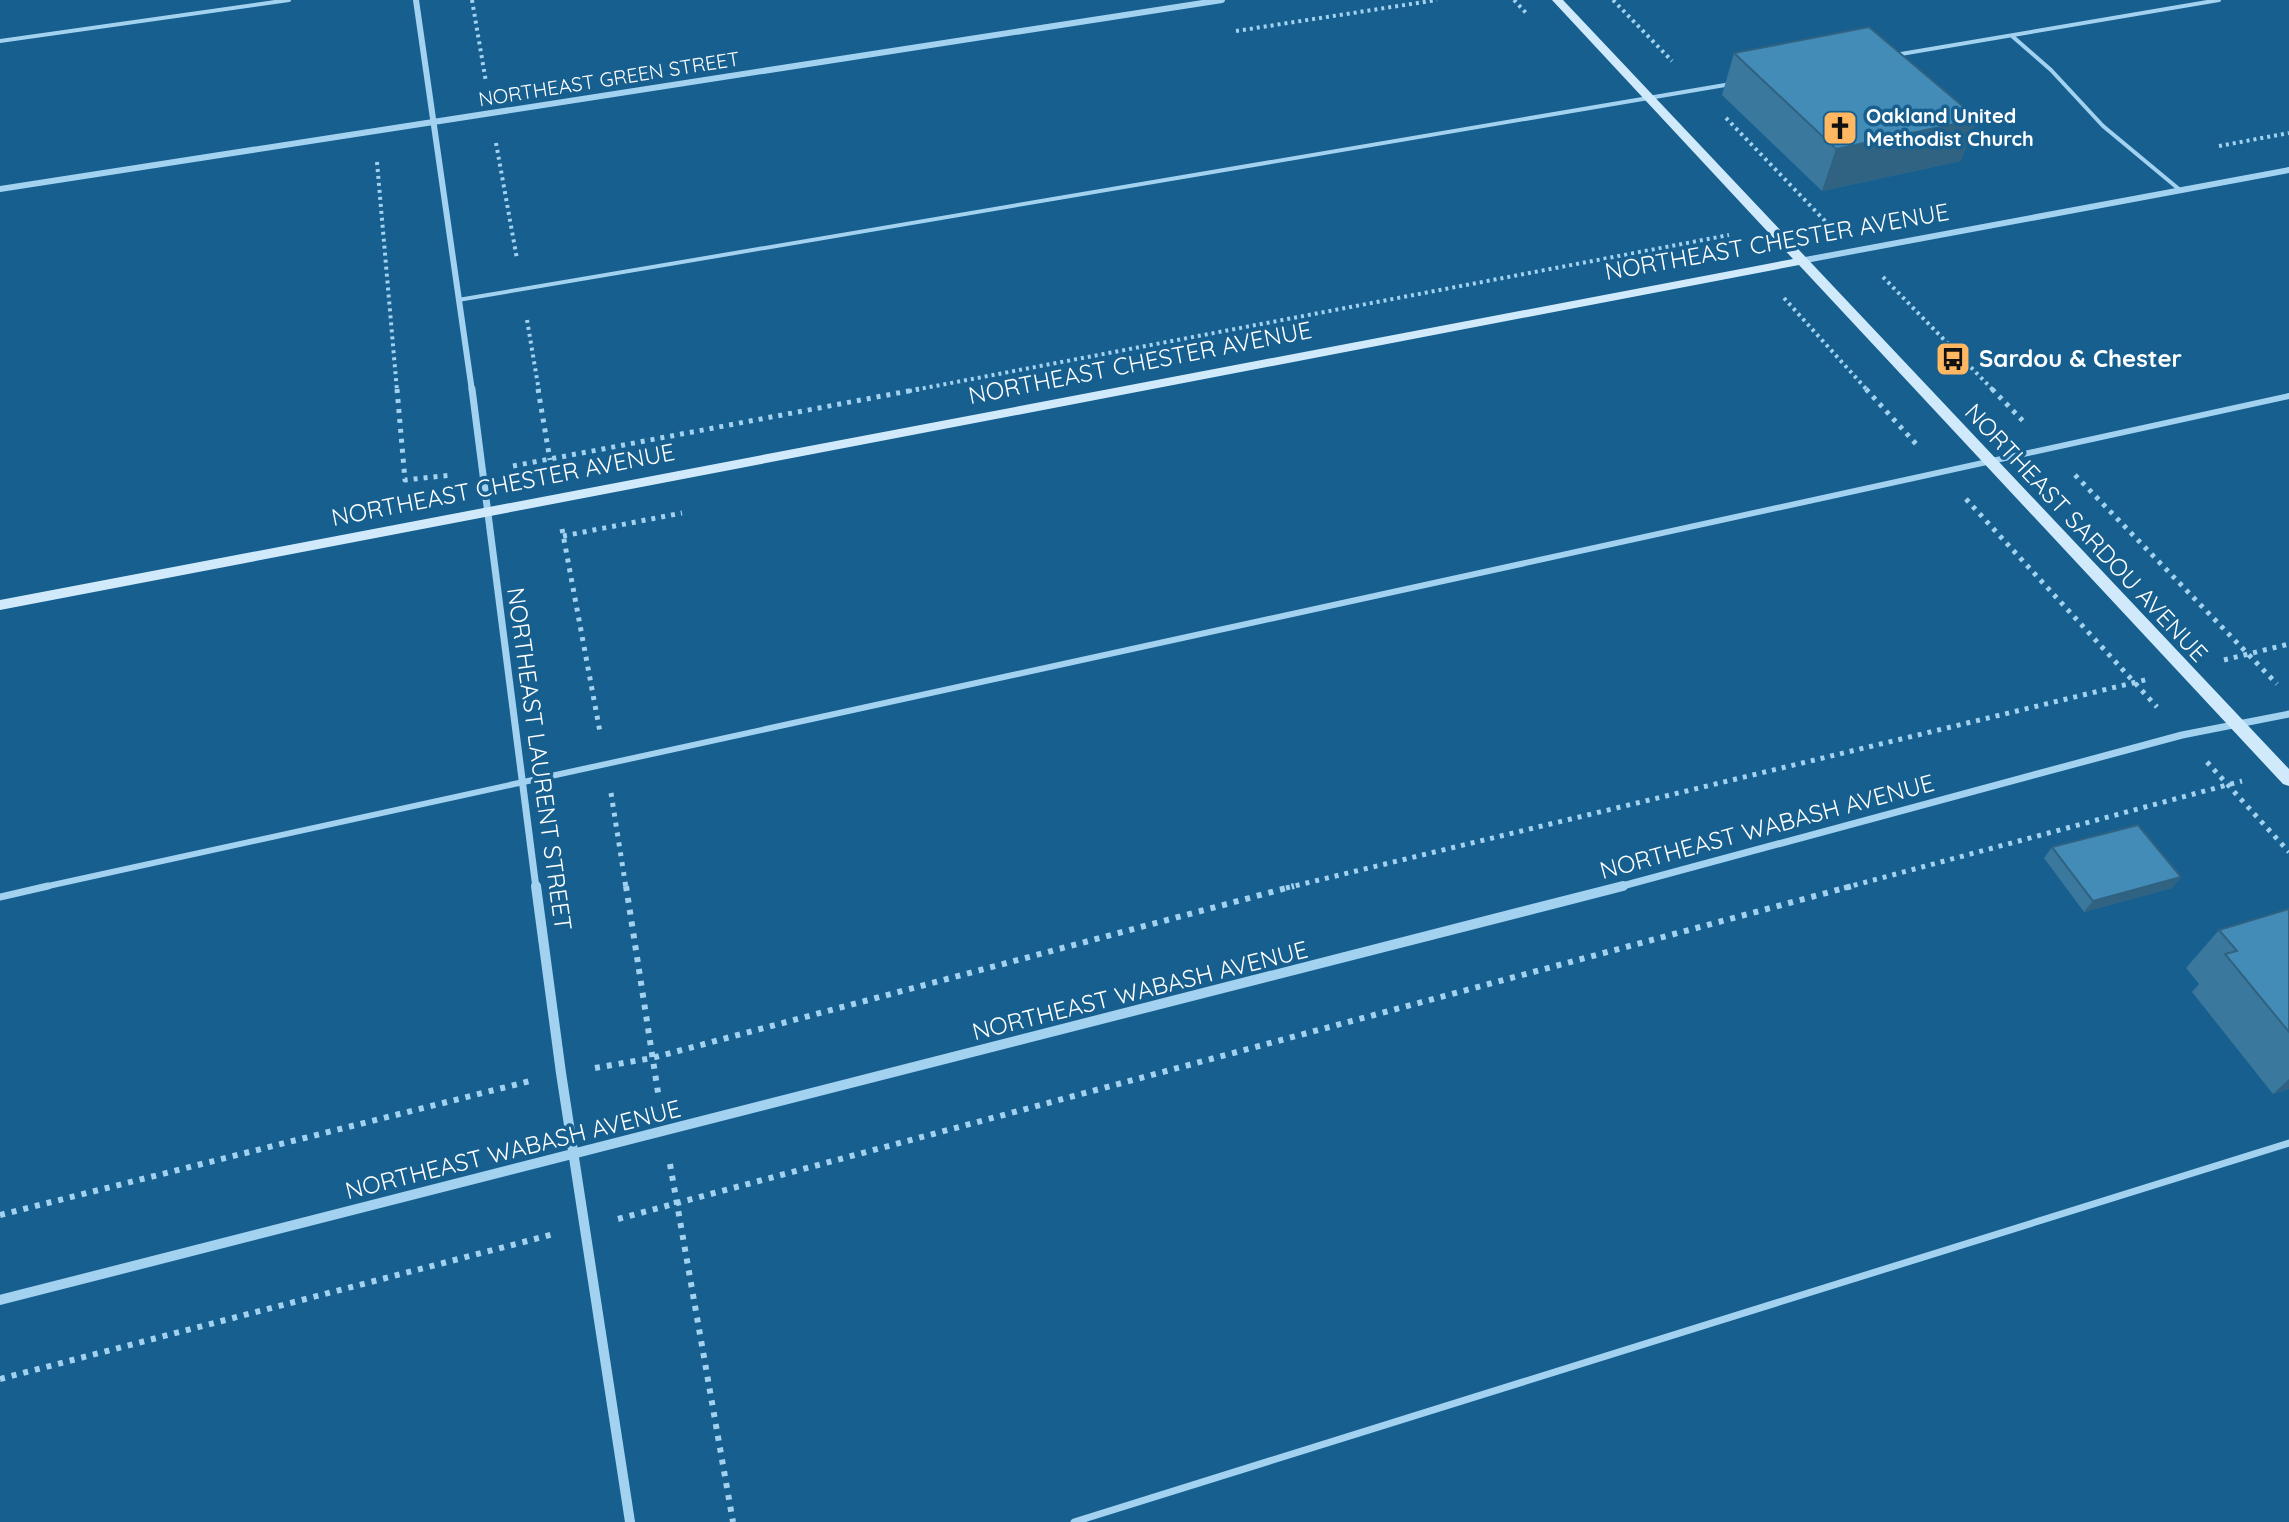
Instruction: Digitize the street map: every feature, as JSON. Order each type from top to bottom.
[{"type":"street","name":"NORTHEAST LAURENT STREET","points":[[416,0],[484,471],[486,512],[561,1073],[630,1522]]},
{"type":"street","name":"NORTHEAST GREEN STREET","points":[[0,189],[1222,0]]},
{"type":"street","name":"NORTHEAST SARDOU AVENUE","points":[[1557,0],[2289,780]]},
{"type":"street","name":"NORTHEAST CHESTER AVENUE","points":[[0,605],[2289,170]]},
{"type":"street","name":"NORTHEAST WABASH AVENUE","points":[[0,1300],[1524,913],[2182,735],[2289,714]]},
{"type":"lane","points":[[0,41],[289,0]]},
{"type":"lane","points":[[1886,57],[2219,0]]},
{"type":"lane","points":[[2011,36],[2051,70],[2103,126],[2180,190]]},
{"type":"lane","points":[[458,300],[1745,81]]},
{"type":"lane","points":[[0,897],[2289,396]]},
{"type":"lane","points":[[1074,1522],[2289,1143]]},
{"type":"path","points":[[1613,0],[2278,685]]},
{"type":"path","points":[[374,130],[405,480],[484,471],[1712,238],[1839,217]]},
{"type":"path","points":[[2217,147],[2289,133]]},
{"type":"path","points":[[1783,297],[2289,852]]},
{"type":"path","points":[[0,1215],[561,1073],[652,1058],[1239,900],[2289,644]]},
{"type":"path","points":[[0,1379],[494,1247],[584,1227],[2228,785]]},
{"type":"building","points":[[1869,27],[1978,119],[1836,149],[1734,53]]},
{"type":"building","points":[[2138,825],[2181,877],[2093,901],[2052,847]]},
{"type":"building","points":[[2289,909],[2289,1032],[2225,954],[2237,951],[2219,930]]},
{"type":"place","name":"Oakland United Methodist Church","points":[[1840,128]]},
{"type":"place","name":"Sardou & Chester","points":[[1953,359]]}]
